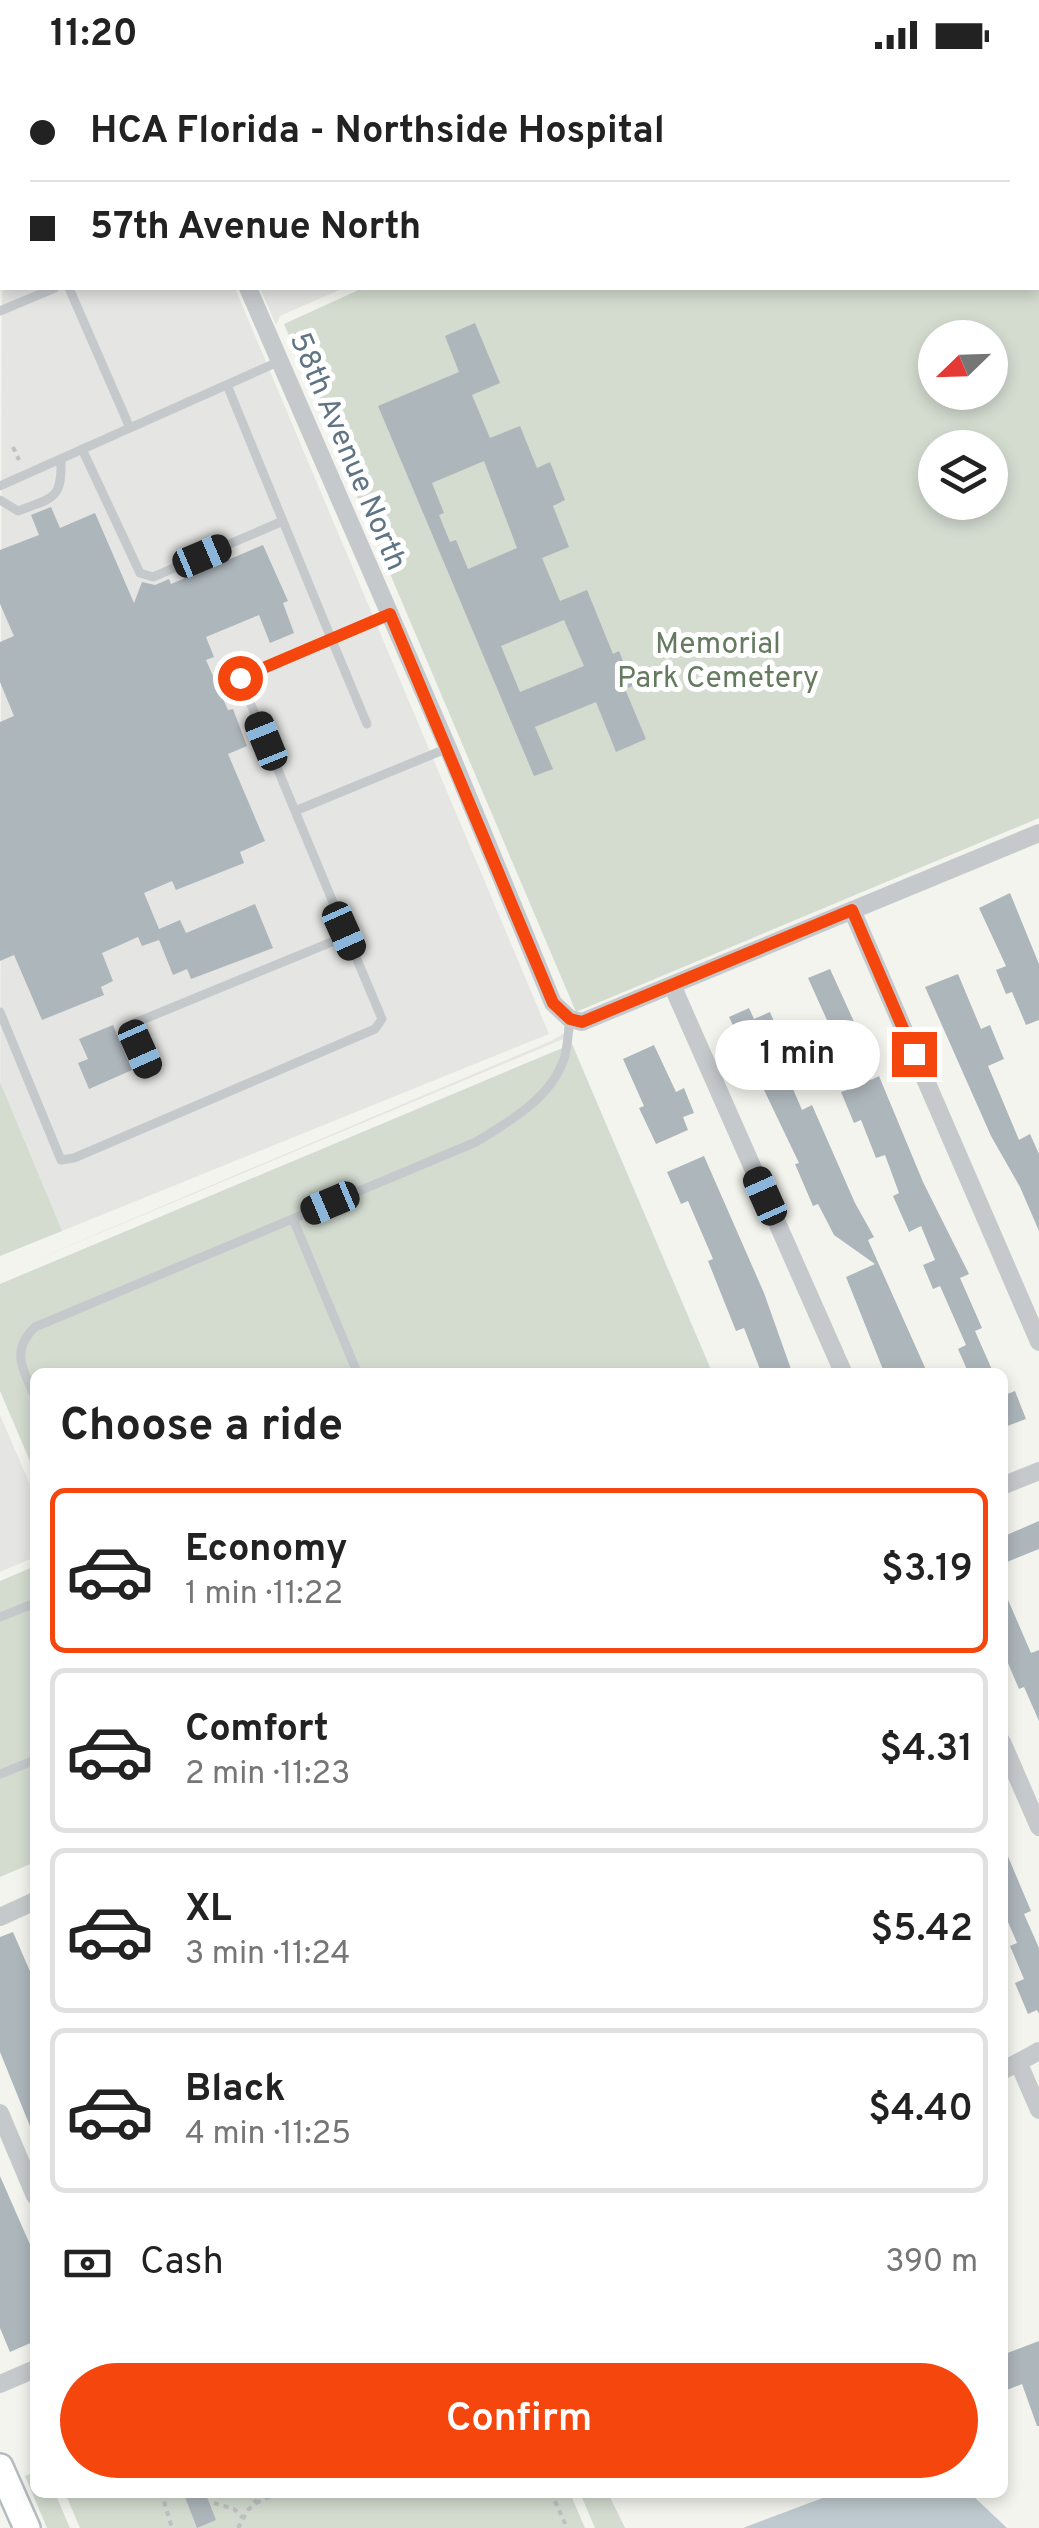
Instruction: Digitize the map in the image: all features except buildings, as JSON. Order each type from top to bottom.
[{"type":"street","name":"58th Avenue North","points":[[249,290],[448,748],[553,1003],[570,1019]]},
{"type":"street","points":[[570,1019],[582,1022],[852,910],[1036,841]]},
{"type":"street","points":[[852,910],[1039,1342]]},
{"type":"street","points":[[672,984],[840,1368]]},
{"type":"street","points":[[1008,1483],[1039,1470]]},
{"type":"street","points":[[1008,1756],[1039,1827]]},
{"type":"street","points":[[0,1917],[30,1904]]},
{"type":"street","points":[[1039,2051],[1011,2068],[1039,2110]]},
{"type":"street","points":[[0,2113],[30,2184]]},
{"type":"street","points":[[0,2384],[30,2371]]},
{"type":"street","points":[[3,2480],[27,2528]]},
{"type":"lane","points":[[0,311],[50,290]]},
{"type":"lane","points":[[70,290],[130,428]]},
{"type":"lane","points":[[0,486],[280,361]]},
{"type":"lane","points":[[227,385],[367,724]]},
{"type":"lane","points":[[82,449],[140,573],[153,577],[283,521]]},
{"type":"lane","points":[[0,500],[18,511],[51,498],[62,484],[61,459]]},
{"type":"lane","points":[[0,1012],[61,1160],[74,1158],[375,1029],[382,1020],[240,678],[390,614]]},
{"type":"lane","points":[[295,811],[448,748]]},
{"type":"lane","points":[[150,1071],[131,1028],[137,1022],[340,939],[344,931]]},
{"type":"lane","points":[[30,1382],[19,1350],[35,1327],[476,1142],[516,1118],[539,1098],[563,1061],[570,1019]]},
{"type":"lane","points":[[293,1219],[355,1368]]},
{"type":"lane","points":[[0,1617],[30,1604]]},
{"type":"lane","points":[[0,1774],[30,1762]]},
{"type":"path","points":[[13,447],[19,460]]},
{"type":"path","points":[[163,2498],[172,2528]]},
{"type":"path","points":[[254,2498],[256,2503]]},
{"type":"path","points":[[238,2528],[256,2503],[267,2498]]},
{"type":"path","points":[[554,2498],[566,2528]]},
{"type":"path","points":[[214,2503],[234,2508],[242,2518]]},
{"type":"shaded area","points":[[2,290],[236,290],[549,1034],[62,1231],[0,1242]]},
{"type":"shaded area","points":[[261,290],[339,290],[280,316],[276,325]]},
{"type":"shaded area","points":[[566,1032],[568,1037],[0,1275],[551,1041]]},
{"type":"shaded area","points":[[0,1415],[30,1484],[30,1559],[0,1572]]},
{"type":"shaded area","points":[[823,2498],[975,2498],[1007,2528],[743,2528]]},
{"type":"green space","name":"Memorial Park Cemetery","points":[[359,290],[1039,290],[1039,818],[576,1012],[284,324]]},
{"type":"green space","points":[[572,1044],[710,1368],[30,1368],[30,1461],[0,1391],[0,1284]]},
{"type":"green space","points":[[0,1082],[62,1231],[0,1256]]},
{"type":"green space","points":[[30,1568],[30,1864],[0,1877],[0,1581]]},
{"type":"green space","points":[[34,2498],[57,2498],[70,2528],[47,2528]]},
{"type":"green space","points":[[67,2498],[572,2498],[585,2528],[80,2528]]},
{"type":"green space","points":[[582,2498],[610,2498],[625,2528],[595,2528]]},
{"type":"route","points":[[240,678],[390,614],[553,1003],[570,1019],[582,1022],[852,910],[914,1054]]}]
